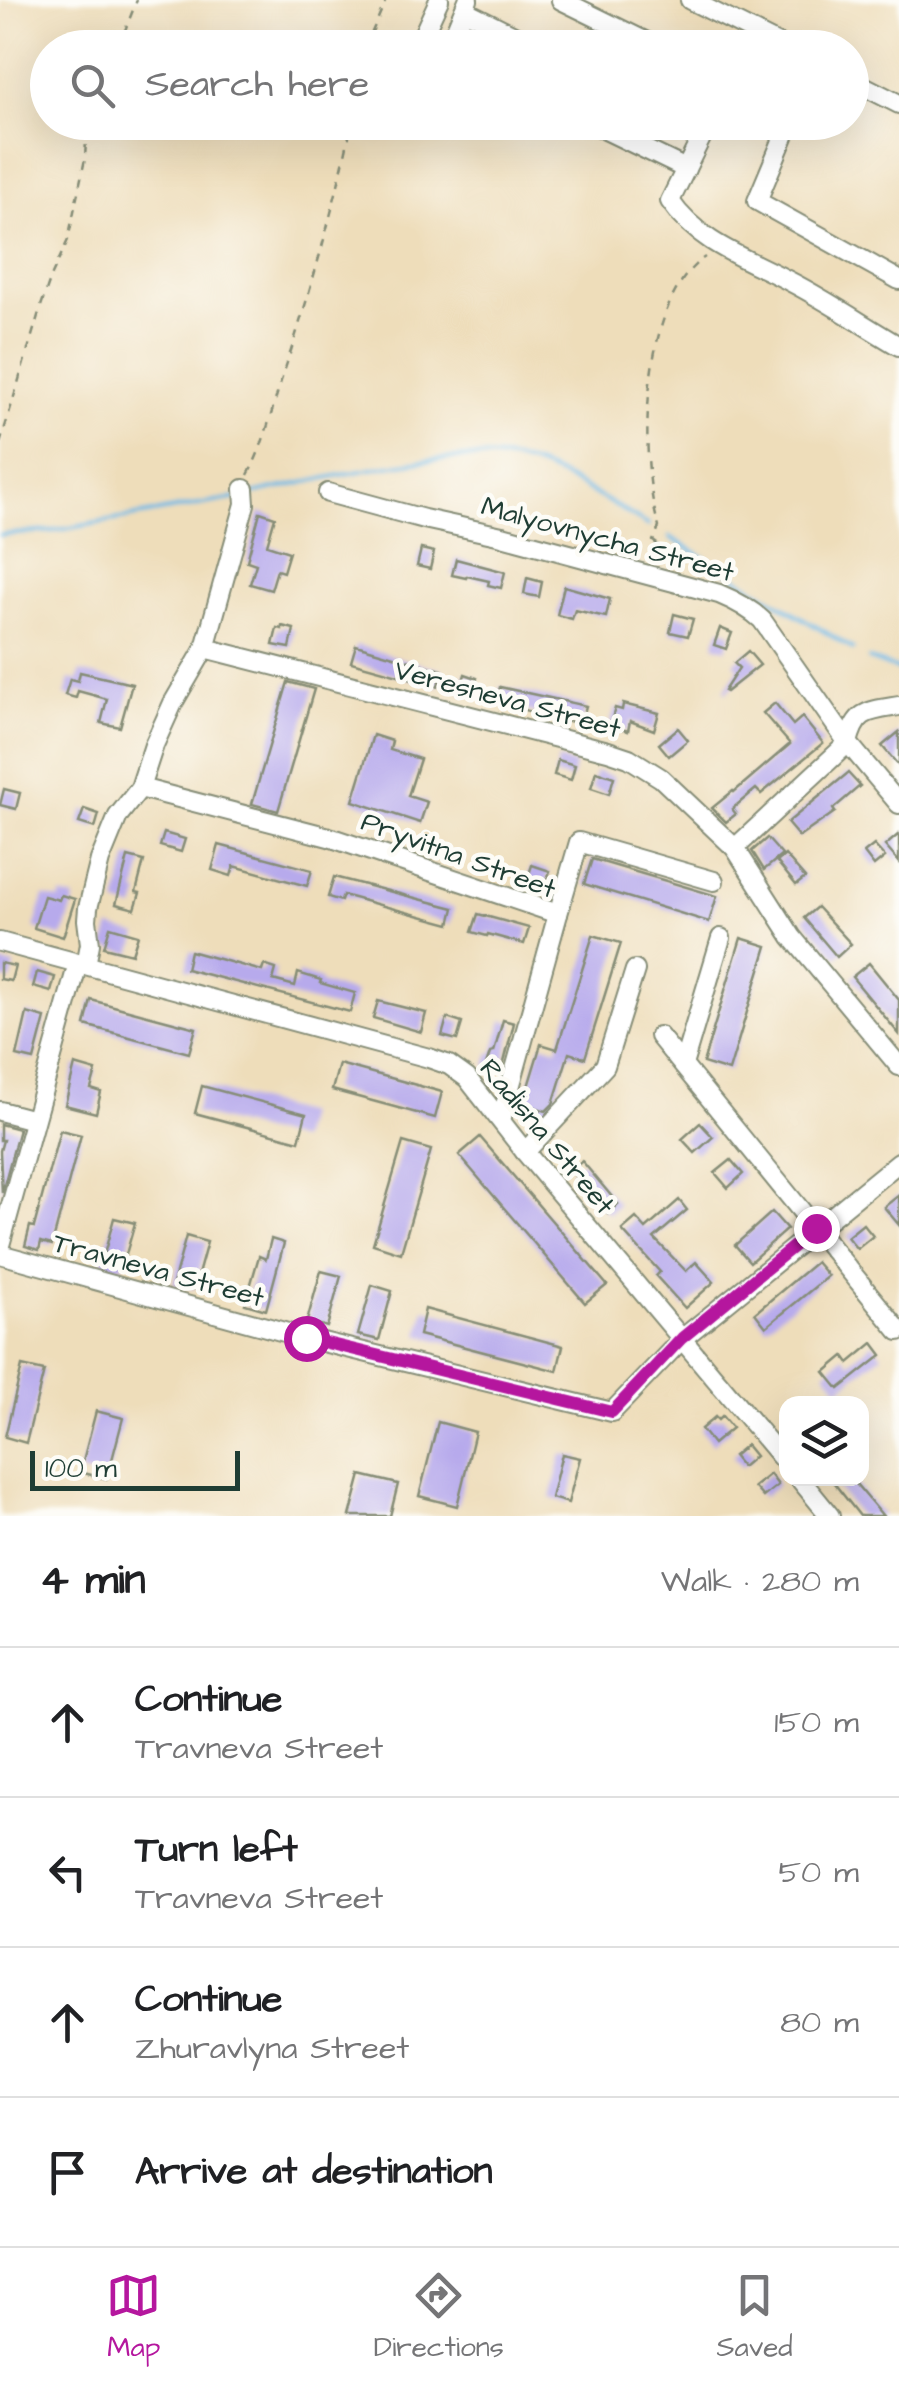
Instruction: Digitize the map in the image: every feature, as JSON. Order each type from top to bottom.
[{"type":"street","points":[[425,30],[439,0]]},
{"type":"street","points":[[561,0],[622,30]]},
{"type":"street","points":[[690,0],[750,30]]},
{"type":"street","points":[[456,30],[466,5],[509,30]]},
{"type":"street","points":[[869,89],[899,104]]},
{"type":"street","points":[[626,140],[686,169]]},
{"type":"street","points":[[697,140],[670,201],[681,218],[712,242],[794,284],[899,346]]},
{"type":"street","points":[[783,140],[757,202],[899,280]]},
{"type":"street","name":"Malyovnycha Street","points":[[328,493],[719,594],[749,608],[762,620],[848,743],[899,804]]},
{"type":"street","points":[[0,1244],[34,1120],[90,944],[86,920],[100,860],[118,816],[140,788],[172,703],[205,648],[245,496]]},
{"type":"street","name":"Veresneva Street","points":[[205,648],[629,758],[661,778],[735,848],[792,938],[899,1066]]},
{"type":"street","points":[[735,848],[848,743],[852,725],[862,715],[899,706]]},
{"type":"street","name":"Pryvitna Street","points":[[140,788],[328,837],[558,914],[500,1120]]},
{"type":"street","points":[[558,914],[579,842],[714,881]]},
{"type":"street","points":[[683,1065],[721,938]]},
{"type":"street","name":"Radisna Street","points":[[0,942],[450,1065],[467,1078],[779,1455]]},
{"type":"street","points":[[525,1152],[604,1066],[635,970]]},
{"type":"street","points":[[659,1036],[899,1331]]},
{"type":"street","points":[[0,1111],[34,1120]]},
{"type":"street","points":[[682,1338],[899,1162]]},
{"type":"street","name":"Travneva Street","points":[[0,1254],[306,1338],[612,1412],[682,1338]]},
{"type":"street","points":[[806,1486],[830,1516]]},
{"type":"path","points":[[125,30],[137,0]]},
{"type":"path","points":[[372,30],[386,0]]},
{"type":"path","points":[[0,444],[40,309],[68,240],[86,140]]},
{"type":"path","points":[[245,496],[294,344],[349,140]]},
{"type":"path","points":[[719,594],[696,571],[653,541],[659,527],[653,510],[647,420],[653,354],[678,286],[704,257],[730,252]]},
{"type":"building","points":[[260,512],[275,517],[267,545],[289,552],[283,572],[277,570],[271,590],[250,584],[256,564],[247,561]]},
{"type":"building","points":[[421,549],[434,552],[430,569],[417,566]]},
{"type":"building","points":[[456,559],[505,572],[501,588],[488,585],[489,581],[452,575]]},
{"type":"building","points":[[527,578],[542,582],[539,597],[524,594]]},
{"type":"building","points":[[564,586],[610,599],[606,617],[575,610],[572,619],[557,615]]},
{"type":"building","points":[[674,614],[693,619],[688,636],[670,632]]},
{"type":"building","points":[[277,628],[294,629],[290,648],[273,645]]},
{"type":"building","points":[[720,628],[732,633],[726,649],[714,645]]},
{"type":"building","points":[[356,645],[442,670],[438,686],[351,662]]},
{"type":"building","points":[[748,651],[760,665],[724,691],[739,668],[734,663]]},
{"type":"building","points":[[80,672],[132,684],[120,727],[101,723],[107,699],[78,691],[76,698],[65,695],[70,679],[78,681]]},
{"type":"building","points":[[465,674],[477,678],[472,695],[460,692]]},
{"type":"building","points":[[288,682],[314,689],[278,811],[252,804]]},
{"type":"building","points":[[500,687],[586,706],[581,724],[496,703]]},
{"type":"building","points":[[775,703],[793,725],[802,717],[823,743],[761,794],[756,789],[732,809],[736,814],[726,822],[712,808],[790,744],[763,713]]},
{"type":"building","points":[[623,704],[659,713],[654,730],[630,721],[628,731],[610,725],[615,708],[622,710]]},
{"type":"building","points":[[678,728],[688,740],[669,756],[659,744]]},
{"type":"building","points":[[899,732],[899,766],[882,746]]},
{"type":"building","points":[[373,735],[392,741],[390,750],[420,759],[408,796],[427,802],[420,823],[353,801]]},
{"type":"building","points":[[558,760],[575,765],[571,780],[554,775]]},
{"type":"building","points":[[596,771],[614,777],[609,794],[591,788]]},
{"type":"building","points":[[848,773],[860,786],[833,809],[835,812],[799,837],[787,823]]},
{"type":"building","points":[[4,789],[20,793],[16,809],[0,805]]},
{"type":"building","points":[[84,809],[99,814],[95,828],[79,823]]},
{"type":"building","points":[[164,833],[185,839],[181,852],[160,846]]},
{"type":"building","points":[[899,834],[899,862],[885,846]]},
{"type":"building","points":[[767,838],[782,855],[764,870],[752,851]]},
{"type":"building","points":[[219,845],[312,870],[307,886],[234,866],[231,876],[212,870]]},
{"type":"building","points":[[874,845],[885,857],[874,866],[864,853]]},
{"type":"building","points":[[785,855],[805,878],[796,885],[777,862]]},
{"type":"building","points":[[128,857],[144,861],[135,909],[116,904]]},
{"type":"building","points":[[592,859],[717,896],[709,922],[584,884]]},
{"type":"building","points":[[532,865],[550,871],[544,888],[526,883]]},
{"type":"building","points":[[334,877],[454,908],[450,924],[343,895],[341,901],[328,897]]},
{"type":"building","points":[[61,895],[75,899],[63,937],[34,928],[44,896],[59,900]]},
{"type":"building","points":[[817,907],[851,944],[837,957],[804,918]]},
{"type":"building","points":[[478,914],[529,928],[524,944],[472,932]]},
{"type":"building","points":[[110,927],[138,935],[132,954],[104,947]]},
{"type":"building","points":[[593,935],[621,943],[585,1058],[569,1053],[553,1104],[546,1111],[523,1103],[541,1044],[557,1049]]},
{"type":"building","points":[[741,938],[767,946],[729,1071],[703,1063]]},
{"type":"building","points":[[190,951],[262,971],[264,965],[276,969],[273,980],[295,986],[298,973],[321,980],[320,983],[355,993],[350,1012],[186,969]]},
{"type":"building","points":[[0,963],[15,966],[11,981],[0,979]]},
{"type":"building","points":[[869,963],[899,1000],[899,1034],[852,977]]},
{"type":"building","points":[[37,972],[55,977],[51,992],[33,987]]},
{"type":"building","points":[[91,1000],[196,1028],[189,1053],[85,1025]]},
{"type":"building","points":[[378,1001],[426,1013],[421,1032],[373,1018]]},
{"type":"building","points":[[27,1013],[45,1018],[34,1060],[17,1056]]},
{"type":"building","points":[[447,1018],[462,1023],[457,1040],[442,1036]]},
{"type":"building","points":[[503,1020],[514,1023],[502,1070],[492,1075],[486,1065]]},
{"type":"building","points":[[339,1064],[442,1092],[435,1118],[332,1090]]},
{"type":"building","points":[[75,1065],[96,1071],[91,1089],[101,1092],[96,1113],[65,1105]]},
{"type":"building","points":[[202,1086],[306,1114],[299,1141],[195,1113]]},
{"type":"building","points":[[700,1123],[713,1137],[695,1153],[682,1139]]},
{"type":"building","points":[[0,1124],[19,1129],[2,1193],[3,1140]]},
{"type":"building","points":[[60,1130],[81,1135],[52,1245],[41,1242],[39,1250],[25,1246],[30,1226],[34,1227]]},
{"type":"building","points":[[480,1137],[607,1285],[585,1303],[459,1155]]},
{"type":"building","points":[[403,1142],[431,1150],[401,1253],[373,1244]]},
{"type":"building","points":[[731,1160],[743,1174],[728,1188],[715,1173]]},
{"type":"building","points":[[582,1161],[618,1204],[608,1214],[571,1171]]},
{"type":"building","points":[[899,1195],[899,1225],[884,1207]]},
{"type":"building","points":[[679,1200],[687,1210],[654,1238],[686,1271],[696,1262],[714,1282],[685,1308],[656,1276],[660,1272],[622,1230],[636,1218],[646,1229]]},
{"type":"building","points":[[772,1212],[787,1229],[750,1262],[735,1245]]},
{"type":"building","points":[[114,1218],[135,1223],[122,1268],[102,1262]]},
{"type":"building","points":[[863,1224],[873,1236],[857,1249],[847,1237]]},
{"type":"building","points":[[186,1236],[207,1242],[194,1289],[173,1284]]},
{"type":"building","points":[[271,1239],[284,1243],[266,1310],[245,1304],[259,1256],[266,1259]]},
{"type":"building","points":[[816,1262],[828,1276],[766,1327],[755,1313]]},
{"type":"building","points":[[321,1271],[341,1276],[327,1327],[307,1321]]},
{"type":"building","points":[[372,1285],[392,1291],[379,1340],[358,1335]]},
{"type":"building","points":[[425,1309],[563,1346],[557,1371],[419,1335]]},
{"type":"building","points":[[873,1343],[882,1355],[839,1389],[825,1372],[844,1356],[849,1363]]},
{"type":"building","points":[[22,1366],[44,1371],[26,1443],[5,1437]]},
{"type":"building","points":[[96,1411],[123,1418],[107,1479],[80,1472]]},
{"type":"building","points":[[722,1416],[732,1428],[713,1444],[701,1429]]},
{"type":"building","points":[[438,1422],[475,1432],[457,1506],[419,1496]]},
{"type":"building","points":[[746,1445],[755,1456],[742,1467],[733,1456]]},
{"type":"building","points":[[562,1454],[580,1458],[568,1503],[551,1498]]},
{"type":"building","points":[[770,1474],[778,1485],[763,1497],[754,1487]]},
{"type":"building","points":[[361,1475],[398,1484],[390,1516],[350,1516]]},
{"type":"building","points":[[836,1486],[858,1486],[883,1516],[860,1516]]},
{"type":"waterway","points":[[252,494],[393,465],[470,457],[503,458],[562,476],[648,525]]},
{"type":"waterway","points":[[0,535],[53,531],[237,498]]},
{"type":"waterway","points":[[670,537],[853,649]]},
{"type":"waterway","points":[[869,659],[899,670]]},
{"type":"route","points":[[306,1338],[612,1412],[682,1338],[816,1228]]}]
